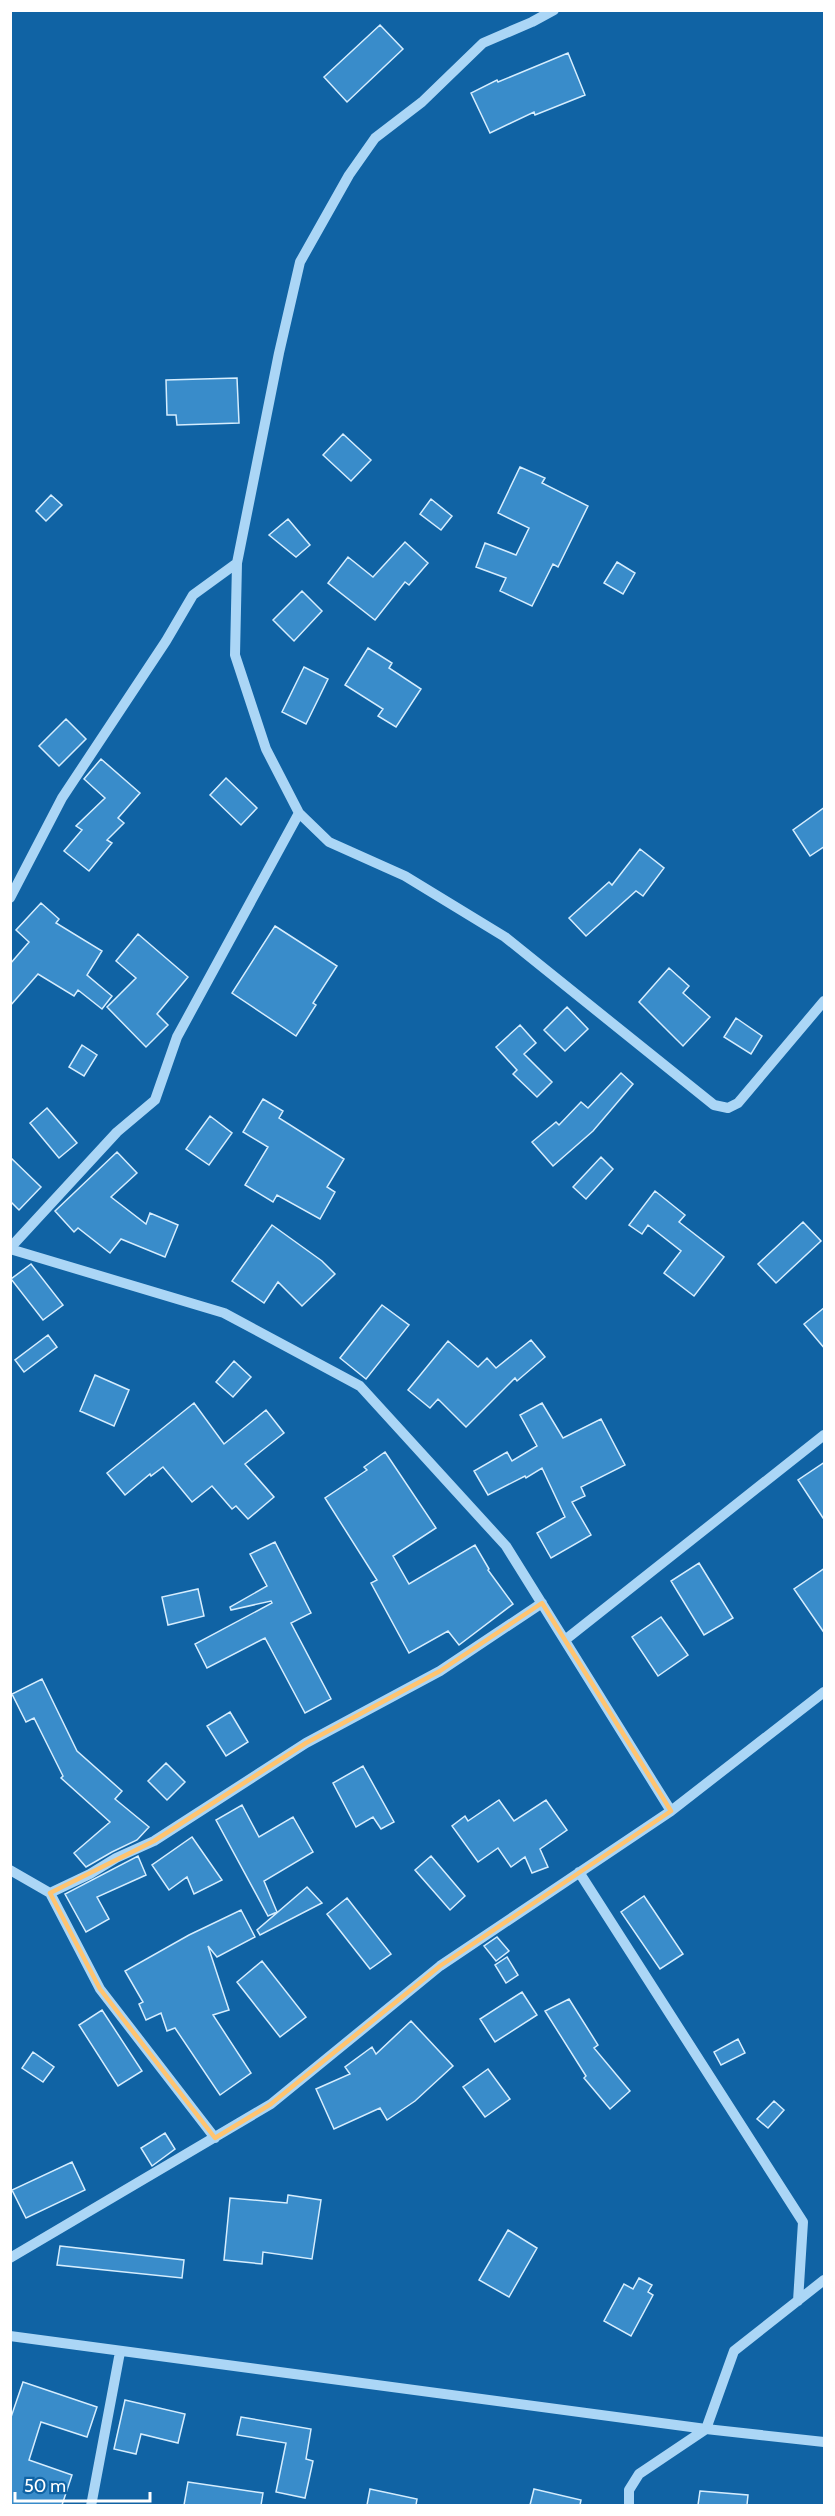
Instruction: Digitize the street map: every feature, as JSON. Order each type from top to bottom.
[{"type":"street","points":[[554,10],[483,43],[422,102],[375,138],[344,185],[300,262],[279,353],[237,563],[235,655],[266,749],[299,813],[329,842],[405,876],[505,937],[714,1106],[728,1108],[738,1103],[825,1001]]},
{"type":"street","points":[[10,898],[62,798],[166,642],[193,595],[237,563]]},
{"type":"street","points":[[299,813],[177,1037],[155,1100],[117,1132],[10,1248],[224,1312],[360,1386],[506,1546],[670,1810]]},
{"type":"street","points":[[565,1640],[825,1435]]},
{"type":"street","points":[[50,1893],[154,1841],[306,1743],[440,1671],[542,1603]]},
{"type":"street","points":[[10,2258],[272,2104],[440,1966],[670,1810],[825,1692]]},
{"type":"street","points":[[10,1870],[50,1893],[100,1989],[215,2138]]},
{"type":"street","points":[[579,1872],[803,2222],[798,2301]]},
{"type":"street","points":[[629,2505],[629,2490],[639,2474],[706,2429],[734,2351],[825,2280]]},
{"type":"street","points":[[10,2336],[706,2429],[824,2442]]},
{"type":"street","points":[[91,2505],[120,2352]]},
{"type":"highlighted area","points":[[542,1603],[671,1811],[440,1966],[271,2104],[215,2138],[100,1989],[50,1893],[154,1841],[306,1743],[440,1671]]},
{"type":"building","points":[[380,25],[403,49],[347,102],[324,77]]},
{"type":"building","points":[[568,53],[585,95],[535,115],[534,112],[490,133],[471,93],[497,80],[498,82]]},
{"type":"building","points":[[237,378],[239,423],[177,425],[176,415],[167,415],[166,380]]},
{"type":"building","points":[[343,434],[371,460],[351,481],[323,455]]},
{"type":"building","points":[[520,467],[545,478],[542,483],[588,506],[558,567],[553,564],[532,606],[500,591],[506,578],[476,567],[485,543],[516,555],[529,528],[498,513]]},
{"type":"building","points":[[51,495],[62,505],[46,521],[36,511]]},
{"type":"building","points":[[431,499],[452,516],[441,530],[420,514]]},
{"type":"building","points":[[288,519],[310,545],[296,557],[269,535]]},
{"type":"building","points":[[405,542],[428,563],[409,585],[405,582],[375,620],[328,583],[348,557],[373,577]]},
{"type":"building","points":[[617,562],[635,573],[623,594],[604,583]]},
{"type":"building","points":[[302,591],[322,611],[294,641],[273,620]]},
{"type":"building","points":[[368,648],[392,663],[389,668],[421,689],[396,727],[378,716],[383,709],[345,685]]},
{"type":"building","points":[[304,667],[328,679],[306,724],[282,712]]},
{"type":"building","points":[[66,719],[86,739],[59,766],[39,746]]},
{"type":"building","points":[[101,759],[140,793],[118,818],[124,823],[107,840],[112,843],[89,871],[64,851],[82,830],[76,826],[105,798],[84,779]]},
{"type":"building","points":[[226,778],[257,808],[241,825],[210,795]]},
{"type":"building","points":[[825,807],[825,846],[810,856],[793,830]]},
{"type":"building","points":[[640,849],[664,868],[643,896],[636,891],[586,936],[569,918],[609,882],[612,885]]},
{"type":"building","points":[[41,903],[59,919],[56,923],[102,951],[87,975],[112,996],[102,1009],[78,990],[74,996],[38,974],[10,1006],[10,964],[29,942],[16,930]]},
{"type":"building","points":[[275,926],[337,966],[313,1003],[316,1005],[296,1036],[232,993]]},
{"type":"building","points":[[138,934],[188,977],[157,1014],[168,1025],[146,1047],[107,1007],[136,978],[116,961]]},
{"type":"building","points":[[669,968],[689,986],[683,993],[710,1017],[683,1046],[639,1002]]},
{"type":"building","points":[[567,1007],[588,1029],[565,1051],[544,1030]]},
{"type":"building","points":[[736,1018],[762,1036],[751,1054],[724,1037]]},
{"type":"building","points":[[520,1025],[536,1043],[524,1054],[552,1082],[537,1097],[513,1074],[517,1070],[496,1047]]},
{"type":"building","points":[[82,1045],[97,1055],[84,1076],[69,1067]]},
{"type":"building","points":[[621,1073],[633,1084],[593,1131],[553,1166],[532,1142],[556,1122],[559,1125],[581,1102],[588,1108]]},
{"type":"building","points":[[263,1099],[283,1111],[279,1118],[344,1159],[327,1187],[335,1192],[320,1219],[277,1195],[273,1202],[245,1185],[268,1147],[243,1132]]},
{"type":"building","points":[[47,1108],[77,1143],[59,1158],[30,1123]]},
{"type":"building","points":[[210,1116],[232,1133],[209,1165],[186,1149]]},
{"type":"building","points":[[117,1152],[137,1173],[111,1197],[146,1224],[150,1213],[178,1225],[165,1257],[121,1239],[110,1253],[78,1228],[74,1232],[55,1211]]},
{"type":"building","points":[[10,1157],[41,1187],[19,1210],[10,1201]]},
{"type":"building","points":[[601,1157],[613,1169],[586,1199],[573,1187]]},
{"type":"building","points":[[655,1191],[685,1215],[679,1222],[724,1257],[694,1296],[664,1273],[681,1251],[648,1225],[642,1234],[629,1225]]},
{"type":"building","points":[[803,1222],[821,1241],[776,1283],[758,1264]]},
{"type":"building","points":[[272,1225],[322,1261],[335,1274],[302,1306],[278,1282],[264,1303],[232,1281]]},
{"type":"building","points":[[31,1264],[63,1305],[43,1320],[11,1279]]},
{"type":"building","points":[[382,1305],[409,1325],[366,1379],[340,1358]]},
{"type":"building","points":[[825,1307],[825,1349],[804,1324]]},
{"type":"building","points":[[48,1335],[57,1347],[24,1372],[15,1360]]},
{"type":"building","points":[[531,1340],[545,1357],[517,1381],[515,1378],[466,1427],[438,1399],[430,1408],[408,1390],[448,1341],[478,1367],[487,1358],[496,1368]]},
{"type":"building","points":[[234,1361],[251,1377],[233,1397],[216,1382]]},
{"type":"building","points":[[95,1375],[129,1390],[114,1426],[80,1411]]},
{"type":"building","points":[[194,1403],[224,1444],[266,1410],[284,1433],[245,1464],[274,1497],[248,1519],[236,1506],[232,1509],[212,1486],[192,1502],[163,1467],[151,1476],[150,1474],[125,1495],[107,1473]]},
{"type":"building","points":[[542,1403],[563,1438],[601,1419],[625,1465],[581,1487],[585,1496],[572,1502],[591,1535],[551,1558],[537,1533],[565,1517],[542,1468],[488,1495],[474,1471],[507,1452],[512,1461],[537,1446],[520,1415]]},
{"type":"building","points":[[385,1452],[436,1528],[393,1556],[409,1584],[475,1545],[488,1570],[513,1604],[459,1645],[448,1631],[409,1653],[371,1583],[377,1580],[325,1498],[367,1470],[364,1467]]},
{"type":"building","points":[[825,1462],[825,1521],[798,1480]]},
{"type":"building","points":[[275,1542],[311,1613],[291,1623],[331,1699],[305,1713],[265,1638],[207,1668],[195,1644],[272,1603],[271,1601],[231,1610],[230,1607],[267,1586],[250,1554]]},
{"type":"building","points":[[699,1563],[733,1618],[704,1635],[671,1581]]},
{"type":"building","points":[[825,1568],[825,1634],[794,1589]]},
{"type":"building","points":[[198,1589],[204,1616],[168,1625],[162,1597]]},
{"type":"building","points":[[661,1617],[688,1655],[658,1676],[632,1637]]},
{"type":"building","points":[[42,1679],[77,1751],[122,1791],[115,1799],[149,1827],[137,1840],[86,1867],[74,1853],[110,1822],[61,1778],[63,1776],[34,1718],[26,1722],[12,1694]]},
{"type":"building","points":[[230,1712],[248,1742],[226,1756],[207,1726]]},
{"type":"building","points":[[166,1763],[185,1782],[167,1800],[148,1781]]},
{"type":"building","points":[[363,1766],[394,1822],[381,1829],[373,1817],[356,1827],[333,1783]]},
{"type":"building","points":[[499,1800],[514,1821],[546,1800],[567,1830],[540,1849],[548,1867],[532,1873],[525,1857],[511,1867],[498,1848],[478,1862],[452,1826],[465,1816],[468,1821]]},
{"type":"building","points":[[242,1805],[259,1837],[293,1817],[313,1852],[264,1881],[277,1912],[268,1916],[216,1820]]},
{"type":"building","points":[[192,1837],[222,1880],[194,1894],[187,1877],[169,1890],[152,1865]]},
{"type":"building","points":[[138,1856],[146,1875],[97,1897],[109,1919],[86,1932],[65,1894]]},
{"type":"building","points":[[431,1856],[465,1896],[450,1910],[415,1870]]},
{"type":"building","points":[[307,1887],[322,1903],[260,1935],[257,1930]]},
{"type":"building","points":[[644,1896],[683,1954],[660,1969],[621,1912]]},
{"type":"building","points":[[347,1898],[391,1954],[370,1969],[327,1914]]},
{"type":"building","points":[[241,1910],[255,1937],[217,1957],[208,1946],[229,2010],[213,2015],[251,2073],[220,2095],[175,2028],[167,2031],[161,2013],[146,2020],[139,2004],[143,2002],[125,1971],[189,1935]]},
{"type":"building","points":[[497,1937],[509,1951],[496,1961],[484,1946]]},
{"type":"building","points":[[507,1957],[518,1975],[506,1983],[495,1965]]},
{"type":"building","points":[[262,1961],[306,2017],[280,2037],[237,1982]]},
{"type":"building","points":[[522,1992],[537,2015],[495,2042],[480,2019]]},
{"type":"building","points":[[569,1999],[598,2045],[594,2048],[630,2091],[610,2109],[584,2078],[586,2076],[545,2011]]},
{"type":"building","points":[[102,2010],[142,2071],[118,2086],[79,2025]]},
{"type":"building","points":[[411,2021],[453,2066],[415,2101],[387,2120],[380,2108],[334,2129],[316,2089],[350,2074],[345,2067],[372,2047],[376,2054]]},
{"type":"building","points":[[738,2039],[745,2053],[721,2065],[714,2052]]},
{"type":"building","points":[[33,2052],[54,2067],[43,2082],[22,2068]]},
{"type":"building","points":[[488,2069],[510,2099],[485,2117],[463,2087]]},
{"type":"building","points":[[774,2101],[784,2110],[768,2128],[757,2119]]},
{"type":"building","points":[[165,2133],[175,2149],[152,2166],[141,2148]]},
{"type":"building","points":[[72,2162],[85,2190],[26,2218],[12,2190]]},
{"type":"building","points":[[288,2195],[321,2200],[312,2259],[263,2252],[262,2264],[224,2260],[230,2198],[287,2203]]},
{"type":"building","points":[[508,2230],[537,2248],[509,2297],[479,2280]]},
{"type":"building","points":[[60,2246],[184,2260],[182,2278],[57,2265]]},
{"type":"building","points":[[639,2278],[652,2285],[648,2292],[653,2295],[631,2336],[604,2321],[624,2284],[633,2289]]},
{"type":"building","points":[[23,2382],[97,2407],[87,2437],[41,2422],[29,2460],[72,2475],[62,2505],[10,2505],[10,2420]]},
{"type":"building","points":[[125,2400],[185,2414],[178,2443],[141,2434],[136,2454],[114,2449]]},
{"type":"building","points":[[241,2417],[311,2429],[306,2459],[313,2461],[305,2498],[276,2492],[286,2443],[237,2435]]},
{"type":"building","points":[[188,2482],[263,2493],[261,2505],[184,2505]]},
{"type":"building","points":[[370,2489],[417,2499],[416,2505],[367,2505]]},
{"type":"building","points":[[534,2489],[581,2500],[580,2505],[530,2505]]},
{"type":"building","points":[[700,2491],[748,2495],[747,2505],[698,2505]]}]
